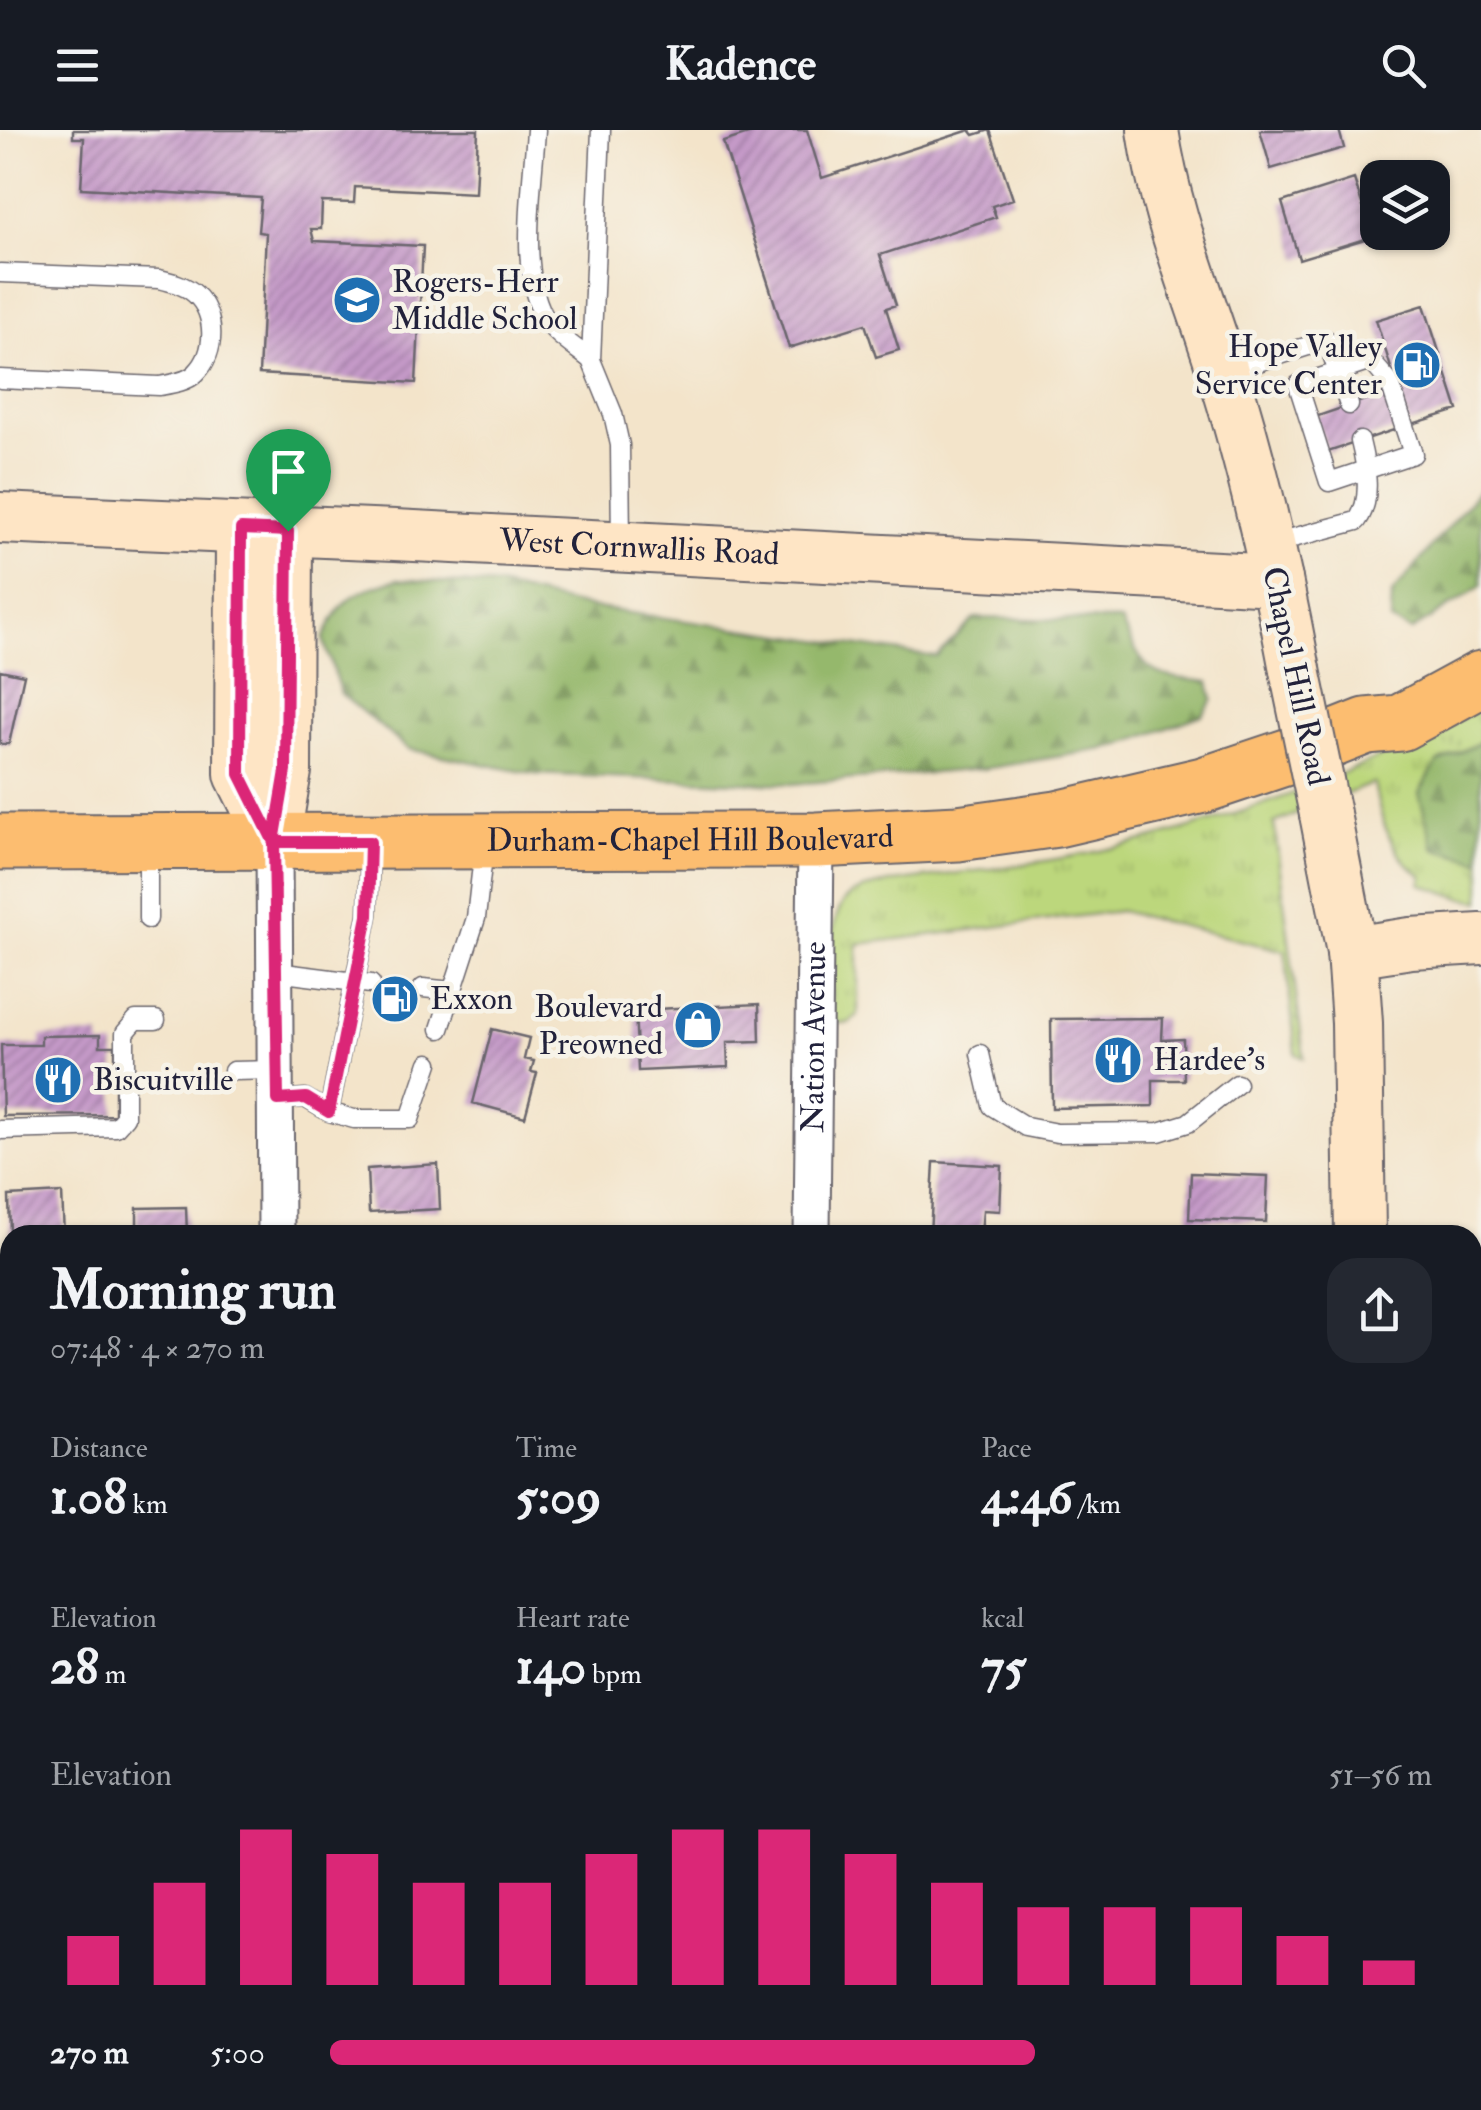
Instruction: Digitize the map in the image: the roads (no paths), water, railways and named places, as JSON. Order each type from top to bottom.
[{"type":"main road","name":"Durham-Chapel Hill Boulevard","points":[[1366,726],[1386,697],[1481,645]]},
{"type":"main road","name":"Durham-Chapel Hill Boulevard","points":[[0,842],[816,840],[958,833],[1075,815],[1203,785],[1366,726],[1400,723],[1481,679]]},
{"type":"street","name":"Chapel Hill Road","points":[[1153,130],[1164,191],[1224,373],[1273,562],[1352,952],[1360,1225]]},
{"type":"street","name":"West Cornwallis Road","points":[[0,518],[621,546],[1273,562]]},
{"type":"street","points":[[264,530],[240,774],[274,842],[276,1225]]},
{"type":"street","name":"Nation Avenue","points":[[812,1225],[816,840]]},
{"type":"street","points":[[1352,952],[1481,939]]},
{"type":"lane","points":[[536,130],[529,268],[533,296],[550,327],[591,360]]},
{"type":"lane","points":[[602,130],[591,360],[613,414],[620,444],[621,546]]},
{"type":"lane","points":[[0,273],[178,283],[195,294],[208,312],[212,337],[196,374],[180,382],[159,386],[0,379]]},
{"type":"lane","points":[[1224,373],[1327,340],[1349,406]]},
{"type":"lane","points":[[1371,361],[1390,383],[1414,454],[1367,469],[1328,482],[1298,386],[1371,361]]},
{"type":"lane","points":[[1273,562],[1357,521],[1363,514],[1367,469],[1360,441]]},
{"type":"lane","points":[[440,1029],[476,918],[485,839]]},
{"type":"lane","points":[[329,1112],[362,983],[370,842]]},
{"type":"lane","points":[[148,844],[148,919]]},
{"type":"lane","points":[[276,972],[362,983]]},
{"type":"lane","points":[[423,988],[452,991]]},
{"type":"lane","points":[[0,1130],[116,1127],[125,1116],[125,1033],[136,1020],[156,1020]]},
{"type":"lane","points":[[980,1054],[992,1106],[1026,1127],[1056,1134],[1159,1132],[1188,1123],[1237,1084]]},
{"type":"lane","points":[[233,1071],[278,1085],[329,1112],[354,1119],[410,1119],[429,1063]]},
{"type":"place","name":"Rogers-Herr Middle School","points":[[357,300]]},
{"type":"place","name":"Hope Valley Service Center","points":[[1417,365]]},
{"type":"place","name":"Exxon","points":[[395,999]]},
{"type":"place","name":"Boulevard Preowned","points":[[698,1025]]},
{"type":"place","name":"Hardee's","points":[[1118,1060]]},
{"type":"place","name":"Biscuitville","points":[[58,1080]]}]
